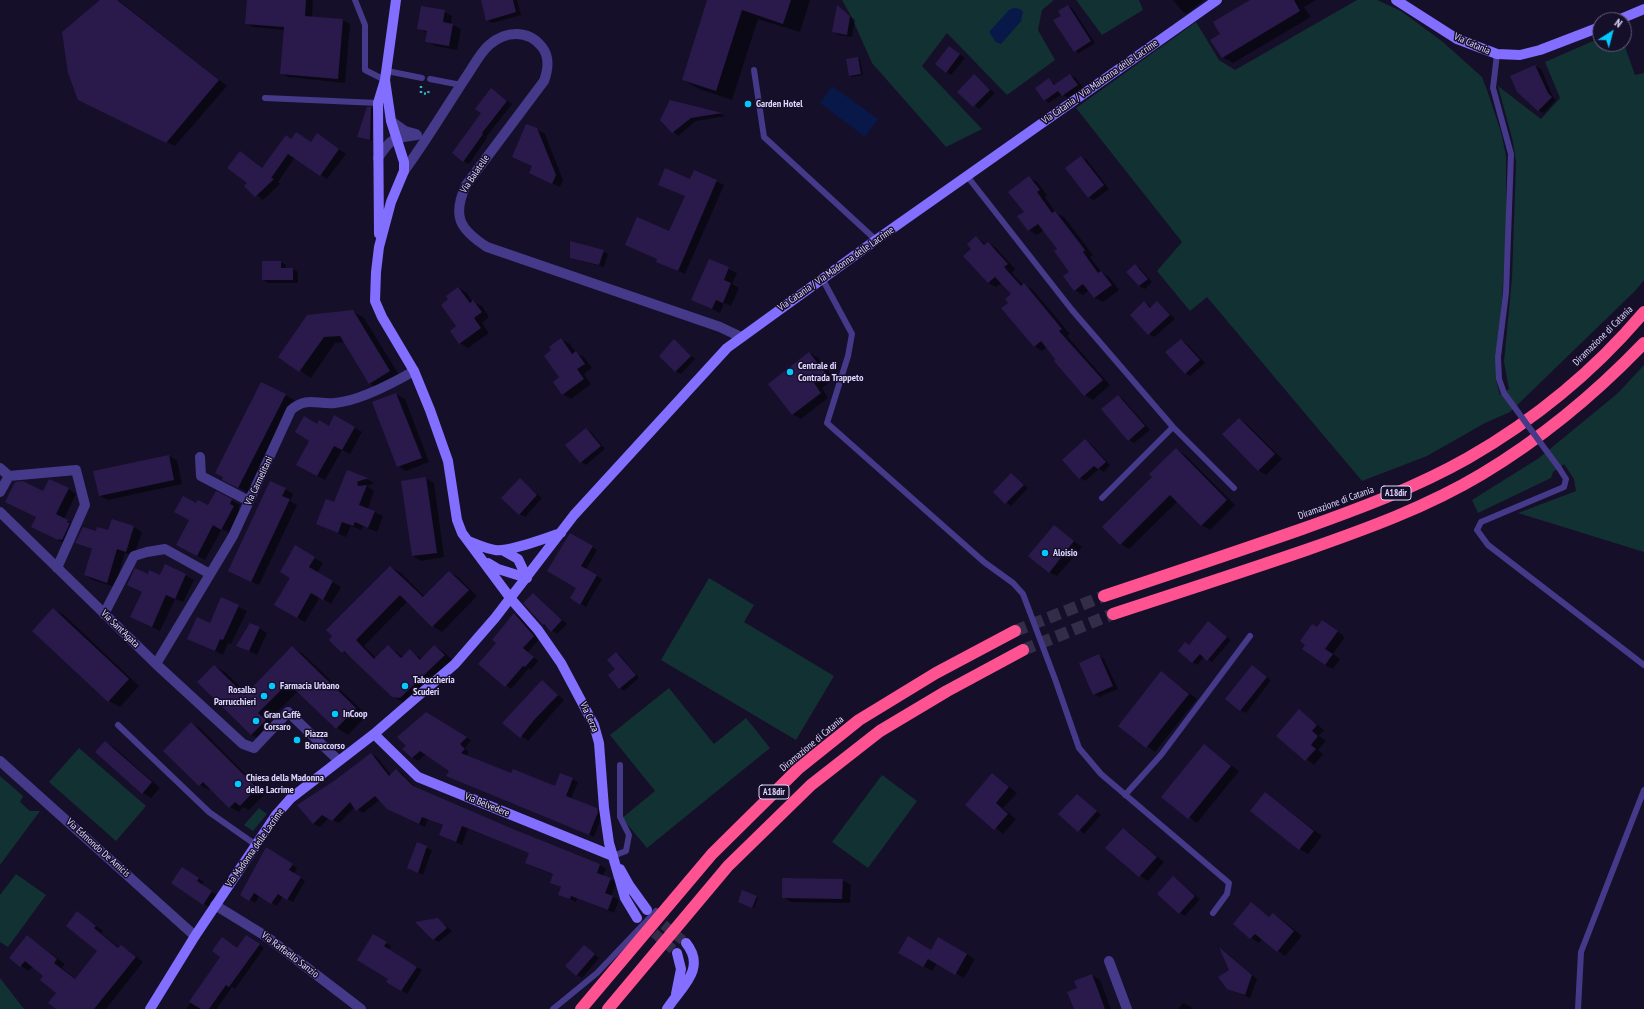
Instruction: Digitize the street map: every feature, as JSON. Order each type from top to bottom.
[{"type":"highway","name":"Diramazione di Catania","points":[[1104,596],[1339,516],[1393,495],[1449,468],[1500,438],[1559,395],[1617,342],[1644,312]]},
{"type":"highway","name":"A18dir","points":[[1112,614],[1345,536],[1401,514],[1446,493],[1492,468],[1546,431],[1605,383],[1644,343]]},
{"type":"highway","name":"Diramazione di Catania","points":[[581,1009],[712,854],[799,768],[859,720],[936,673],[1015,632]]},
{"type":"highway","name":"A18dir","points":[[608,1009],[728,866],[811,785],[880,731],[947,691],[1023,650]]},
{"type":"main road","points":[[379,247],[378,103],[386,76],[396,0]]},
{"type":"main road","name":"Via Catania / Via Madonna delle Lacrime","points":[[510,598],[561,533],[651,430],[727,348],[966,176],[1217,0]]},
{"type":"main road","name":"Via Catania","points":[[1396,0],[1457,39],[1497,54],[1520,55],[1540,50],[1592,30]]},
{"type":"main road","points":[[1632,14],[1644,9]]},
{"type":"main road","points":[[379,247],[391,202],[404,171],[403,155],[391,121],[386,76]]},
{"type":"main road","name":"Via Cerza","points":[[379,247],[375,301],[382,317],[414,371],[448,460],[457,520],[462,533],[510,598],[538,630],[562,663],[594,725],[600,744],[604,808],[613,856]]},
{"type":"main road","points":[[468,541],[494,550],[502,550],[561,533]]},
{"type":"main road","points":[[502,550],[518,559],[527,578]]},
{"type":"main road","points":[[484,562],[498,569],[527,578]]},
{"type":"main road","name":"Via Madonna delle Lacrime","points":[[150,1009],[215,905],[276,815],[291,798],[338,760],[374,734],[455,664],[510,598]]},
{"type":"main road","name":"Via Belvedere","points":[[374,734],[418,777],[613,856]]},
{"type":"main road","points":[[613,856],[629,885],[647,910]]},
{"type":"main road","points":[[613,856],[625,898],[637,918]]},
{"type":"main road","points":[[667,1009],[675,996],[692,976],[695,964],[692,950],[686,943]]},
{"type":"main road","points":[[675,996],[681,969],[677,953]]},
{"type":"street","name":"Via Balatelle","points":[[404,171],[425,142],[433,126],[488,46],[499,38],[515,33],[527,35],[538,41],[546,52],[548,68],[544,82],[466,185],[459,200],[457,211],[461,224],[470,236],[487,247],[720,327],[741,337]]},
{"type":"street","points":[[391,121],[405,132],[418,135]]},
{"type":"street","points":[[378,158],[389,142],[396,138],[418,135],[433,126]]},
{"type":"street","name":"Via Carmelitani","points":[[156,664],[233,536],[291,410],[298,403],[310,401],[335,403],[372,393],[414,371]]},
{"type":"street","points":[[200,457],[201,476],[249,501]]},
{"type":"street","points":[[0,468],[9,476],[76,470],[85,505],[58,568]]},
{"type":"street","points":[[0,492],[9,476]]},
{"type":"street","name":"Via Sant'Agata","points":[[0,512],[156,664],[243,744],[254,748],[288,712],[338,760]]},
{"type":"street","points":[[104,614],[134,556],[165,549],[210,574]]},
{"type":"street","name":"Via Edmondo De Amicis","points":[[0,761],[195,936]]},
{"type":"street","name":"Via Raffaello Sanzio","points":[[215,905],[267,937],[361,1009]]},
{"type":"street","points":[[1109,961],[1127,1009]]},
{"type":"lane","points":[[355,0],[365,25],[365,70],[386,76],[422,78]]},
{"type":"lane","points":[[1497,54],[1493,88],[1511,154],[1506,293],[1498,356],[1499,379],[1504,392],[1566,479],[1564,487],[1481,522],[1477,530],[1488,545],[1644,666]]},
{"type":"lane","points":[[754,70],[764,137],[876,240]]},
{"type":"lane","points":[[430,79],[461,85]]},
{"type":"lane","points":[[265,98],[378,103]]},
{"type":"lane","points":[[966,176],[1072,310],[1173,427],[1234,488]]},
{"type":"lane","points":[[823,280],[852,334],[848,356],[827,422],[984,562],[1013,583],[1023,594],[1079,748],[1101,774],[1229,883],[1227,894],[1213,913]]},
{"type":"lane","points":[[1102,498],[1173,427]]},
{"type":"lane","points":[[1125,795],[1161,755],[1250,636]]},
{"type":"lane","points":[[118,725],[209,812],[256,845]]},
{"type":"lane","points":[[613,856],[626,851],[629,835],[620,817],[620,765]]},
{"type":"lane","points":[[1578,1009],[1581,952],[1644,790]]},
{"type":"lane","points":[[553,1009],[597,973],[712,854]]},
{"type":"green space","points":[[842,0],[1054,0],[1042,10],[1038,30],[1055,60],[1007,95],[947,33],[922,66],[982,129],[946,147],[872,63],[851,16]]},
{"type":"green space","points":[[1076,0],[1139,0],[1143,10],[1102,35]]},
{"type":"green space","points":[[1357,0],[1377,0],[1401,11],[1443,42],[1482,77],[1501,132],[1506,156],[1506,236],[1502,300],[1496,355],[1496,380],[1500,395],[1509,389],[1504,362],[1512,278],[1516,162],[1513,142],[1498,86],[1541,119],[1560,98],[1545,62],[1592,41],[1592,52],[1627,52],[1635,75],[1644,73],[1644,280],[1636,290],[1510,412],[1485,423],[1427,456],[1362,481],[1207,297],[1190,311],[1157,271],[1182,242],[1076,108],[1196,22],[1219,60],[1235,70]]},
{"type":"green space","points":[[1644,365],[1644,552],[1518,513],[1576,491],[1574,479],[1564,464],[1553,472],[1551,478],[1478,513],[1472,500],[1539,458],[1618,393]]},
{"type":"green space","points":[[709,578],[754,605],[744,622],[834,676],[796,740],[661,660]]},
{"type":"green space","points":[[669,688],[714,744],[746,718],[770,748],[647,848],[622,818],[655,791],[610,735]]},
{"type":"green space","points":[[79,748],[146,806],[116,841],[49,782]]},
{"type":"green space","points":[[882,775],[917,801],[868,868],[832,842]]},
{"type":"green space","points":[[0,776],[23,796],[20,802],[30,811],[40,811],[0,865]]},
{"type":"green space","points":[[259,808],[267,814],[253,831],[244,825]]},
{"type":"green space","points":[[16,874],[46,895],[8,947],[0,942],[0,895]]},
{"type":"green space","points":[[0,978],[24,1009],[0,1009]]},
{"type":"water","points":[[1014,8],[1020,9],[1023,12],[1022,20],[1001,44],[996,42],[989,32],[1009,10]]},
{"type":"water","points":[[832,86],[878,119],[865,137],[820,103]]},
{"type":"building","points":[[100,0],[117,0],[219,80],[166,143],[78,100],[68,73],[62,32]]},
{"type":"building","points":[[247,0],[306,0],[305,16],[343,19],[338,79],[280,74],[284,27],[245,24]]},
{"type":"building","points":[[481,0],[513,0],[516,12],[486,21]]},
{"type":"building","points":[[707,0],[791,0],[783,24],[742,10],[716,91],[682,80]]},
{"type":"building","points":[[1250,0],[1294,0],[1300,11],[1222,58],[1210,40],[1220,34],[1213,22]]},
{"type":"building","points":[[837,5],[850,16],[847,35],[832,32]]},
{"type":"building","points":[[1068,5],[1091,41],[1074,52],[1053,20],[1061,16],[1058,11]]},
{"type":"building","points":[[421,6],[445,10],[443,22],[453,24],[449,46],[425,42],[427,31],[417,29]]},
{"type":"building","points":[[949,46],[960,54],[946,73],[935,64]]},
{"type":"building","points":[[858,57],[861,74],[849,76],[846,59]]},
{"type":"building","points":[[1535,65],[1548,93],[1552,97],[1538,111],[1517,92],[1510,76]]},
{"type":"building","points":[[974,74],[990,90],[973,107],[957,92]]},
{"type":"building","points":[[1070,74],[1078,85],[1062,96],[1058,91],[1044,101],[1035,88],[1049,78],[1054,85]]},
{"type":"building","points":[[491,88],[507,101],[482,133],[483,134],[463,162],[452,153],[481,113],[475,109]]},
{"type":"building","points":[[670,100],[722,113],[691,118],[672,133],[660,120]]},
{"type":"building","points":[[367,107],[371,107],[370,140],[357,137]]},
{"type":"building","points":[[526,124],[537,128],[556,175],[552,184],[529,173],[532,166],[512,157]]},
{"type":"building","points":[[296,132],[311,142],[317,133],[339,149],[320,176],[288,154],[271,178],[274,179],[255,197],[244,186],[247,183],[227,168],[240,151],[262,168],[286,135],[291,139]]},
{"type":"building","points":[[1081,156],[1104,185],[1088,198],[1065,168]]},
{"type":"building","points":[[665,168],[690,179],[694,170],[717,180],[678,271],[656,262],[657,259],[625,245],[637,217],[669,231],[685,196],[658,185]]},
{"type":"building","points":[[1029,176],[1040,190],[1037,192],[1052,213],[1055,211],[1085,250],[1083,252],[1098,273],[1101,271],[1112,285],[1094,298],[1083,284],[1074,291],[1063,276],[1069,272],[1054,251],[1057,249],[1038,224],[1028,231],[1017,216],[1024,212],[1008,192]]},
{"type":"building","points":[[976,236],[984,245],[988,242],[1008,264],[1004,267],[1021,286],[1024,283],[1062,329],[1059,331],[1103,380],[1084,396],[1054,361],[1055,359],[1041,341],[1034,347],[1001,308],[1008,303],[1005,299],[1011,294],[995,277],[988,283],[963,256],[971,249],[967,244]]},
{"type":"building","points":[[570,241],[604,250],[599,265],[570,258]]},
{"type":"building","points":[[709,259],[729,267],[724,280],[731,283],[723,303],[716,300],[712,309],[691,300]]},
{"type":"building","points":[[262,261],[281,261],[281,268],[293,268],[293,280],[262,280]]},
{"type":"building","points":[[1135,264],[1148,279],[1139,286],[1126,272]]},
{"type":"building","points":[[458,287],[470,303],[473,300],[482,312],[474,318],[481,328],[459,344],[450,331],[456,326],[441,305],[448,299],[446,296]]},
{"type":"building","points":[[1144,301],[1150,308],[1157,301],[1170,315],[1148,335],[1130,315]]},
{"type":"building","points":[[353,310],[390,371],[369,384],[340,336],[324,337],[299,372],[278,357],[307,315]]},
{"type":"building","points":[[561,338],[572,354],[576,351],[585,364],[577,369],[584,379],[562,395],[553,382],[559,377],[544,356],[551,350],[549,347]]},
{"type":"building","points":[[674,339],[691,356],[675,372],[659,356]]},
{"type":"building","points":[[1181,339],[1200,360],[1185,374],[1165,352]]},
{"type":"building","points":[[809,352],[826,374],[814,383],[821,393],[792,415],[768,384]]},
{"type":"building","points":[[261,382],[286,394],[238,488],[222,480],[223,477],[215,473]]},
{"type":"building","points":[[396,393],[422,458],[397,467],[372,402]]},
{"type":"building","points":[[1118,395],[1145,426],[1128,441],[1101,409]]},
{"type":"building","points":[[334,415],[355,427],[342,450],[334,446],[317,476],[296,465],[309,441],[295,432],[304,416],[317,424],[319,420],[329,426]]},
{"type":"building","points":[[1239,418],[1275,454],[1258,471],[1222,434]]},
{"type":"building","points":[[586,428],[601,446],[580,463],[565,445]]},
{"type":"building","points":[[1085,439],[1106,462],[1098,469],[1094,466],[1079,479],[1062,460]]},
{"type":"building","points":[[1176,448],[1227,500],[1201,526],[1170,495],[1120,545],[1102,527],[1152,477],[1149,474]]},
{"type":"building","points":[[169,455],[174,480],[99,496],[93,471]]},
{"type":"building","points":[[347,470],[368,478],[357,482],[358,486],[367,485],[359,505],[375,511],[368,528],[355,522],[353,526],[342,522],[338,533],[316,524],[326,499],[334,502]]},
{"type":"building","points":[[1011,473],[1024,485],[1005,504],[993,492]]},
{"type":"building","points":[[426,477],[437,553],[412,556],[401,481]]},
{"type":"building","points":[[520,478],[537,495],[519,515],[501,498]]},
{"type":"building","points":[[49,479],[69,488],[56,514],[68,520],[67,522],[70,523],[62,540],[58,540],[31,527],[36,517],[5,502],[15,482],[23,481],[43,491]]},
{"type":"building","points":[[270,481],[286,488],[282,496],[290,499],[251,582],[228,571]]},
{"type":"building","points":[[216,491],[232,499],[230,504],[234,506],[221,530],[213,525],[197,556],[176,545],[189,520],[174,512],[183,496],[196,503],[198,500],[208,505]]},
{"type":"building","points":[[112,519],[134,526],[126,552],[117,549],[107,583],[84,575],[92,549],[75,543],[83,527],[96,531],[97,527],[108,530]]},
{"type":"building","points":[[1054,525],[1074,541],[1049,573],[1028,556]]},
{"type":"building","points":[[570,533],[593,546],[581,566],[597,575],[580,605],[570,598],[576,588],[547,571]]},
{"type":"building","points":[[295,545],[315,557],[309,567],[333,581],[323,600],[311,593],[297,618],[274,605],[290,578],[280,572]]},
{"type":"building","points":[[165,564],[186,574],[175,599],[166,595],[152,627],[130,617],[142,592],[127,585],[135,568],[148,574],[149,570],[160,575]]},
{"type":"building","points":[[390,566],[423,597],[449,571],[469,590],[432,627],[400,595],[356,640],[374,659],[388,645],[401,658],[410,649],[420,660],[434,645],[445,655],[400,698],[392,697],[344,651],[342,653],[329,640],[332,636],[326,630]]},
{"type":"building","points":[[533,593],[562,620],[551,632],[523,603]]},
{"type":"building","points":[[221,597],[239,605],[223,640],[220,639],[215,651],[187,639],[197,617],[210,623]]},
{"type":"building","points":[[53,608],[129,679],[108,702],[32,631]]},
{"type":"building","points":[[514,613],[534,636],[523,648],[534,657],[525,667],[523,666],[505,687],[478,664],[496,643],[492,640]]},
{"type":"building","points":[[1322,620],[1338,631],[1325,649],[1333,654],[1325,665],[1302,649],[1305,645],[1300,641],[1312,624],[1317,627]]},
{"type":"building","points":[[1208,621],[1227,637],[1207,661],[1200,654],[1192,663],[1178,651],[1185,642],[1189,645]]},
{"type":"building","points":[[250,623],[260,627],[249,651],[236,646]]},
{"type":"building","points":[[292,646],[356,708],[336,729],[288,683],[258,713],[266,720],[251,735],[197,682],[214,665],[245,695]]},
{"type":"building","points":[[616,652],[636,675],[619,689],[608,675],[615,669],[607,660]]},
{"type":"building","points":[[1099,654],[1113,686],[1093,695],[1079,663]]},
{"type":"building","points":[[1252,665],[1267,677],[1240,711],[1225,699]]},
{"type":"building","points":[[1161,671],[1189,694],[1146,748],[1118,726]]},
{"type":"building","points":[[542,680],[558,695],[534,720],[520,738],[502,723]]},
{"type":"building","points":[[1299,709],[1317,725],[1312,731],[1318,736],[1311,745],[1316,749],[1305,761],[1276,736]]},
{"type":"building","points":[[426,712],[467,737],[460,744],[465,749],[461,753],[511,773],[513,769],[555,786],[560,773],[573,778],[566,796],[597,808],[598,812],[589,835],[446,776],[449,771],[420,751],[412,758],[402,749],[406,746],[397,737]]},
{"type":"building","points":[[191,722],[257,788],[240,806],[235,802],[229,808],[203,782],[199,786],[163,751]]},
{"type":"building","points":[[105,741],[152,782],[142,794],[95,752]]},
{"type":"building","points":[[1204,744],[1231,766],[1188,819],[1161,797]]},
{"type":"building","points":[[371,753],[389,776],[396,769],[413,786],[600,864],[597,873],[611,878],[605,893],[613,896],[608,910],[571,896],[570,899],[558,895],[561,887],[550,883],[553,874],[525,863],[529,853],[462,826],[456,842],[439,835],[443,825],[422,817],[419,824],[387,809],[375,796],[356,811],[350,802],[332,821],[322,815],[313,824],[297,805],[334,781]]},
{"type":"building","points":[[992,773],[1009,787],[996,803],[1008,814],[994,830],[965,805]]},
{"type":"building","points":[[1265,792],[1314,831],[1299,850],[1250,811]]},
{"type":"building","points":[[1077,794],[1097,811],[1078,832],[1058,814]]},
{"type":"building","points":[[1123,828],[1157,857],[1139,877],[1105,848]]},
{"type":"building","points":[[417,842],[427,846],[418,873],[407,868]]},
{"type":"building","points":[[266,847],[293,864],[289,870],[301,877],[287,900],[278,894],[271,904],[254,893],[249,901],[240,895]]},
{"type":"building","points":[[182,867],[199,878],[197,881],[212,891],[203,905],[171,883]]},
{"type":"building","points":[[1173,876],[1195,896],[1179,914],[1157,894]]},
{"type":"building","points":[[782,878],[843,879],[842,899],[782,898]]},
{"type":"building","points":[[742,890],[757,896],[752,908],[738,902]]},
{"type":"building","points":[[1251,902],[1269,917],[1273,913],[1294,931],[1277,952],[1255,934],[1250,939],[1233,924]]},
{"type":"building","points":[[77,911],[96,926],[94,928],[118,948],[121,945],[136,957],[94,1009],[56,1009],[48,1003],[56,993],[40,980],[43,976],[25,961],[20,967],[9,958],[27,935],[57,959],[54,963],[75,979],[97,951],[66,926]]},
{"type":"building","points":[[438,918],[447,928],[433,940],[415,922]]},
{"type":"building","points":[[373,934],[387,942],[384,946],[417,967],[401,991],[386,982],[388,979],[357,960]]},
{"type":"building","points":[[246,935],[260,944],[229,987],[226,985],[209,1009],[201,1009],[189,1002],[220,957],[212,951],[222,937],[237,948]]},
{"type":"building","points":[[908,936],[931,950],[938,937],[967,954],[955,975],[928,959],[923,967],[898,953]]},
{"type":"building","points":[[584,945],[595,954],[576,976],[565,966]]},
{"type":"building","points":[[1219,947],[1252,975],[1245,995],[1227,989],[1218,977],[1229,970]]},
{"type":"building","points":[[1092,974],[1105,1009],[1074,1009],[1067,992],[1077,988],[1074,981]]},
{"type":"tunnel","points":[[1015,631],[1104,596]]},
{"type":"tunnel","points":[[1023,650],[1113,614]]},
{"type":"tunnel","points":[[652,915],[686,943]]},
{"type":"tunnel","points":[[643,923],[677,953]]},
{"type":"place","name":"Garden Hotel","points":[[748,104]]},
{"type":"place","name":"Centrale di Contrada Trappeto","points":[[790,372]]},
{"type":"place","name":"Aloisio","points":[[1045,553]]},
{"type":"place","name":"Farmacia Urbano","points":[[272,686]]},
{"type":"place","name":"Tabaccheria Scuderi","points":[[405,686]]},
{"type":"place","name":"Rosalba Parrucchieri","points":[[264,696]]},
{"type":"place","name":"InCoop","points":[[335,714]]},
{"type":"place","name":"Gran Caffè Corsaro","points":[[256,721]]},
{"type":"place","name":"Piazza Bonaccorso","points":[[297,740]]},
{"type":"place","name":"Chiesa della Madonna delle Lacrime","points":[[238,784]]}]
